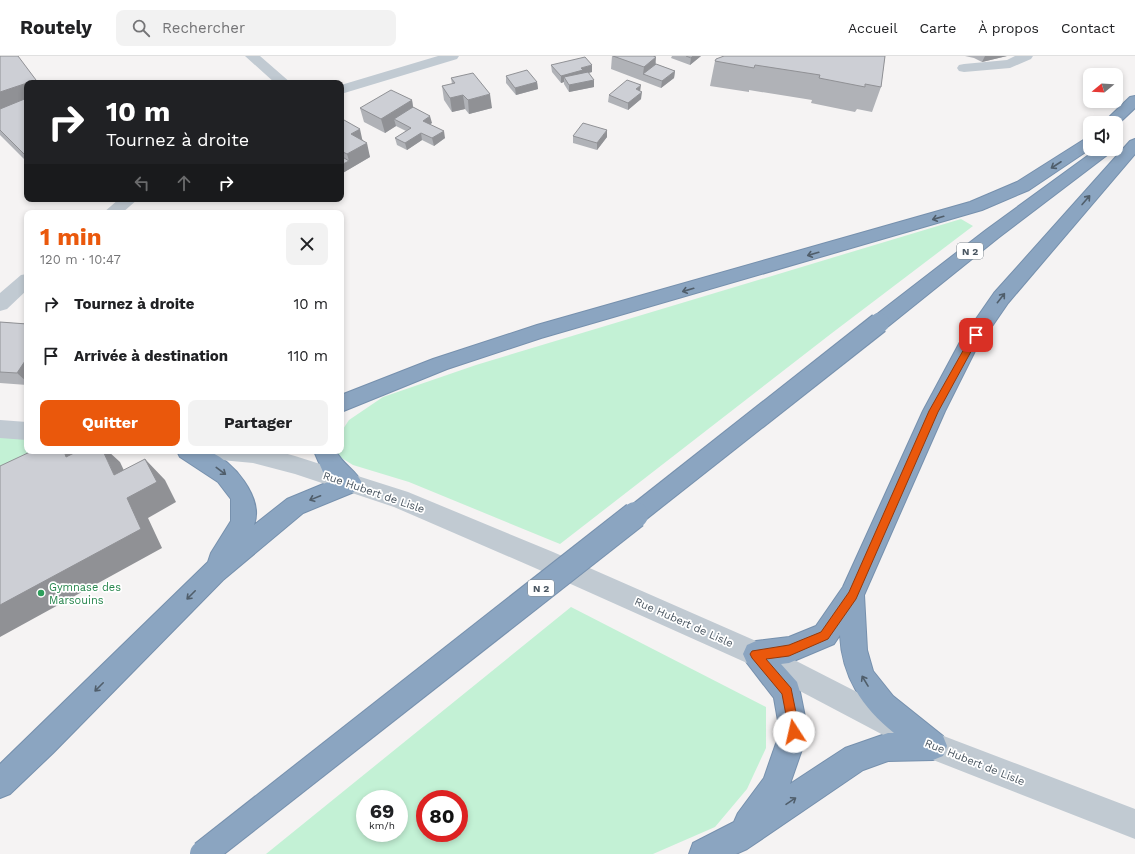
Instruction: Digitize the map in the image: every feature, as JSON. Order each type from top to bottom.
[{"type":"highway","points":[[1118,116],[1135,100]]},
{"type":"highway","points":[[1123,137],[1135,129]]},
{"type":"highway","points":[[756,654],[789,650],[825,635],[852,595],[934,411],[967,347],[1001,298],[1135,144]]},
{"type":"highway","points":[[344,404],[440,364],[537,332],[976,206],[1023,186],[1083,147]]},
{"type":"highway","points":[[1063,181],[1083,152]]},
{"type":"highway","name":"N 2","points":[[203,854],[992,234],[1097,156]]},
{"type":"highway","points":[[193,454],[226,475],[242,496],[243,523],[214,572]]},
{"type":"highway","points":[[0,784],[214,572],[296,506],[351,483],[332,465],[326,454]]},
{"type":"highway","points":[[852,595],[854,652],[862,678],[878,701],[933,746]]},
{"type":"highway","points":[[736,838],[775,787],[794,732],[787,692],[756,654]]},
{"type":"highway","points":[[704,854],[736,838],[855,758],[888,747],[933,746]]},
{"type":"street","points":[[252,56],[280,80]]},
{"type":"street","points":[[344,89],[452,56]]},
{"type":"street","points":[[964,68],[1010,64],[1026,56]]},
{"type":"street","points":[[115,210],[126,202]]},
{"type":"street","points":[[0,304],[24,283]]},
{"type":"street","points":[[0,429],[24,431]]},
{"type":"street","name":"Rue Hubert de Lisle","points":[[252,454],[295,465],[400,499],[501,541],[756,654],[933,746],[1135,824]]},
{"type":"green space","points":[[961,219],[973,226],[832,333],[560,544],[409,482],[353,465],[335,454],[344,454],[344,428],[349,420],[383,397],[476,365]]},
{"type":"green space","points":[[0,436],[24,437],[24,454],[88,454],[0,500]]},
{"type":"green space","points":[[571,607],[766,707],[766,748],[747,789],[715,827],[653,854],[266,854]]},
{"type":"building","points":[[0,56],[18,56],[36,80],[24,80],[24,84],[0,92]]},
{"type":"building","points":[[613,56],[653,56],[656,57],[644,67]]},
{"type":"building","points":[[724,56],[885,56],[881,87],[865,84],[865,87],[819,78],[820,75],[755,65],[754,68],[715,61],[716,59]]},
{"type":"building","points":[[585,57],[592,65],[581,68],[583,70],[561,76],[551,65]]},
{"type":"building","points":[[656,64],[675,71],[662,81],[643,74]]},
{"type":"building","points":[[527,70],[537,82],[515,88],[506,76]]},
{"type":"building","points":[[588,72],[594,80],[569,85],[564,77]]},
{"type":"building","points":[[473,73],[490,94],[468,100],[463,95],[450,98],[442,86],[455,83],[451,78]]},
{"type":"building","points":[[627,80],[641,85],[636,89],[642,92],[628,103],[609,95]]},
{"type":"building","points":[[391,90],[412,100],[381,119],[360,108]]},
{"type":"building","points":[[24,99],[24,154],[0,130],[0,109]]},
{"type":"building","points":[[413,107],[430,116],[423,121],[444,131],[432,138],[421,133],[405,143],[395,138],[411,128],[394,119]]},
{"type":"building","points":[[344,120],[360,129],[351,134],[367,143],[347,154],[344,152]]},
{"type":"building","points":[[583,123],[607,130],[597,143],[573,136]]},
{"type":"building","points":[[344,158],[349,161],[344,164]]},
{"type":"building","points":[[0,322],[24,324],[24,362],[17,373],[0,372]]},
{"type":"building","name":"Gymnase des Marsouins","points":[[26,454],[65,454],[66,457],[72,454],[104,454],[114,475],[145,459],[157,482],[127,498],[141,529],[0,605],[0,466]]},
{"type":"place","name":"Gymnase des Marsouins","points":[[41,593]]},
{"type":"route","points":[[794,732],[787,692],[756,654],[789,650],[825,635],[852,595],[934,411],[967,347],[976,335]]}]
